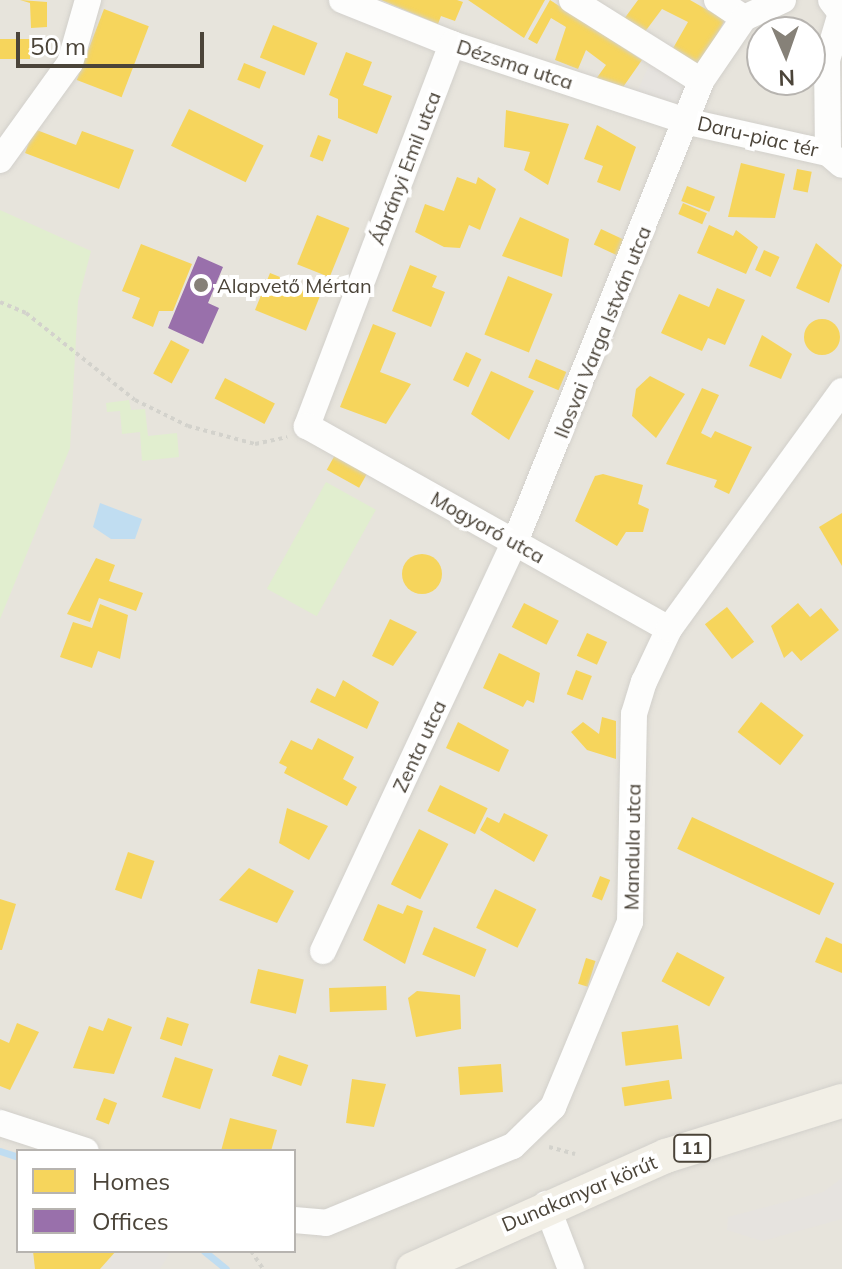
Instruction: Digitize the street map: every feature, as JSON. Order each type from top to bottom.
[{"type":"main road","name":"Dunakanyar körút","points":[[413,1269],[546,1204],[666,1156],[842,1101]]},
{"type":"street","points":[[0,160],[70,63],[88,0]]},
{"type":"street","name":"Dézsma utca","points":[[342,0],[452,44],[689,122]]},
{"type":"street","points":[[572,0],[701,81]]},
{"type":"street","points":[[717,0],[744,18],[783,0]]},
{"type":"street","name":"Daru-piac tér","points":[[744,18],[701,81],[689,122],[835,159],[837,19]]},
{"type":"street","name":"Ábrányi Emil utca","points":[[307,426],[452,44]]},
{"type":"street","name":"Ilosvai Varga István utca","points":[[515,542],[689,122]]},
{"type":"street","name":"Mandula utca","points":[[296,1220],[326,1223],[513,1146],[553,1107],[630,922],[634,714],[669,629],[842,391]]},
{"type":"street","name":"Mogyoró utca","points":[[307,426],[669,629]]},
{"type":"street","name":"Zenta utca","points":[[323,951],[515,542]]},
{"type":"street","points":[[0,1123],[80,1149]]},
{"type":"street","points":[[546,1204],[571,1269]]},
{"type":"path","points":[[0,302],[26,313],[135,400],[188,426],[255,444],[275,444],[307,426]]},
{"type":"shaded area","points":[[0,0],[842,0],[842,1269],[0,1269]]},
{"type":"shaded area","points":[[651,61],[697,85],[690,119],[633,101]]},
{"type":"shaded area","points":[[842,1178],[842,1219],[762,1241],[727,1230],[728,1217],[823,1192]]},
{"type":"shaded area","points":[[115,1253],[169,1254],[160,1269],[107,1269]]},
{"type":"green space","points":[[0,210],[91,251],[78,301],[70,448],[0,619]]},
{"type":"green space","points":[[129,400],[131,410],[145,409],[148,436],[177,433],[179,457],[142,461],[140,432],[122,434],[120,411],[107,412],[106,403]]},
{"type":"green space","points":[[326,482],[376,510],[317,616],[267,589]]},
{"type":"water","points":[[100,503],[142,519],[135,539],[111,539],[93,527]]},
{"type":"building: Homes","points":[[20,0],[47,2],[47,27],[31,28],[30,3]]},
{"type":"building: Homes","points":[[381,0],[463,2],[455,21],[441,16],[438,24]]},
{"type":"building: Homes","points":[[468,0],[545,0],[524,38]]},
{"type":"building: Homes","points":[[550,0],[642,60],[621,90],[596,79],[606,65],[586,50],[578,69],[555,60],[566,27],[551,18],[537,44],[528,39]]},
{"type":"building: Homes","points":[[638,0],[690,0],[725,20],[700,65],[672,50],[688,22],[662,9],[644,33],[624,19]]},
{"type":"building: Homes","points":[[104,9],[149,26],[122,97],[77,80]]},
{"type":"building: Homes","points":[[273,25],[318,43],[304,75],[260,57]]},
{"type":"building: Homes","points":[[0,39],[30,39],[30,59],[0,59]]},
{"type":"building: Homes","points":[[346,52],[372,62],[363,85],[392,96],[377,134],[338,118],[338,99],[329,95]]},
{"type":"building: Homes","points":[[244,63],[266,72],[260,89],[237,80]]},
{"type":"building: Homes","points":[[189,109],[264,145],[246,182],[171,146]]},
{"type":"building: Homes","points":[[506,110],[569,124],[548,185],[524,170],[530,152],[504,147]]},
{"type":"building: Homes","points":[[597,125],[636,147],[620,191],[597,182],[603,166],[584,159]]},
{"type":"building: Homes","points":[[34,129],[76,145],[82,131],[134,150],[119,189],[25,153]]},
{"type":"building: Homes","points":[[318,135],[331,140],[323,161],[310,156]]},
{"type":"building: Homes","points":[[741,163],[785,174],[775,218],[728,217]]},
{"type":"building: Homes","points":[[797,169],[812,172],[808,192],[793,190]]},
{"type":"building: Homes","points":[[457,177],[476,184],[478,177],[496,189],[480,230],[469,225],[460,248],[444,247],[415,232],[425,204],[444,211]]},
{"type":"building: Homes","points":[[687,186],[715,197],[709,212],[681,201]]},
{"type":"building: Homes","points":[[683,203],[707,213],[702,224],[678,214]]},
{"type":"building: Homes","points":[[317,215],[349,228],[330,277],[297,264]]},
{"type":"building: Homes","points":[[520,217],[569,239],[562,277],[502,256]]},
{"type":"building: Homes","points":[[709,225],[733,236],[736,230],[758,247],[746,274],[697,253]]},
{"type":"building: Homes","points":[[601,229],[625,240],[617,255],[594,244]]},
{"type":"building: Homes","points":[[816,243],[842,265],[829,303],[796,288]]},
{"type":"building: Homes","points":[[141,244],[192,264],[173,311],[159,311],[153,327],[132,318],[140,298],[122,291]]},
{"type":"building: Homes","points":[[764,250],[780,257],[771,277],[755,270]]},
{"type":"building: Homes","points":[[410,265],[437,276],[432,287],[445,292],[431,327],[392,311]]},
{"type":"building: Homes","points":[[270,273],[321,294],[306,331],[255,310]]},
{"type":"building: Homes","points":[[508,276],[553,294],[529,352],[484,334]]},
{"type":"building: Homes","points":[[717,288],[745,300],[725,345],[708,338],[702,351],[661,333],[679,294],[709,307]]},
{"type":"building: Homes","points":[[822,319],[835,324],[840,337],[835,350],[822,355],[809,350],[804,337],[809,324]]},
{"type":"building: Homes","points":[[373,324],[396,333],[380,372],[411,384],[386,424],[340,407]]},
{"type":"building: Homes","points":[[762,335],[792,354],[781,379],[749,366]]},
{"type":"building: Homes","points":[[171,340],[190,350],[172,383],[153,374]]},
{"type":"building: Homes","points":[[466,352],[481,359],[468,387],[453,380]]},
{"type":"building: Homes","points":[[536,359],[566,372],[559,390],[528,377]]},
{"type":"building: Homes","points":[[491,371],[534,391],[509,440],[471,414]]},
{"type":"building: Homes","points":[[650,376],[685,394],[656,438],[632,416],[636,389]]},
{"type":"building: Homes","points":[[225,378],[275,403],[264,424],[215,398]]},
{"type":"building: Homes","points":[[702,388],[719,395],[701,433],[711,438],[715,431],[752,447],[729,494],[714,487],[717,480],[666,464]]},
{"type":"building: Homes","points":[[335,455],[367,473],[359,488],[327,470]]},
{"type":"building: Homes","points":[[603,474],[643,485],[638,504],[649,509],[643,532],[626,532],[617,546],[575,521],[595,476]]},
{"type":"building: Homes","points":[[842,513],[842,566],[819,527]]},
{"type":"building: Homes","points":[[422,554],[436,560],[442,574],[436,588],[422,594],[408,588],[402,574],[408,560]]},
{"type":"building: Homes","points":[[96,558],[115,565],[109,581],[143,593],[136,611],[99,598],[90,622],[67,614]]},
{"type":"building: Homes","points":[[524,603],[559,621],[546,645],[512,627]]},
{"type":"building: Homes","points":[[798,603],[810,617],[821,608],[839,630],[801,661],[792,651],[784,658],[771,626]]},
{"type":"building: Homes","points":[[100,604],[128,615],[120,659],[98,651],[92,668],[60,657],[73,622],[92,628]]},
{"type":"building: Homes","points":[[727,607],[754,642],[732,659],[705,624]]},
{"type":"building: Homes","points":[[390,619],[417,632],[393,666],[372,656]]},
{"type":"building: Homes","points":[[587,633],[607,642],[597,665],[577,656]]},
{"type":"building: Homes","points":[[499,653],[540,673],[534,703],[527,700],[523,707],[483,688]]},
{"type":"building: Homes","points":[[576,670],[592,676],[583,700],[567,694]]},
{"type":"building: Homes","points":[[343,680],[379,702],[367,729],[310,702],[317,688],[335,697]]},
{"type":"building: Homes","points":[[761,702],[804,735],[780,765],[738,732]]},
{"type":"building: Homes","points":[[602,717],[616,721],[616,759],[587,750],[571,732],[583,722],[599,734]]},
{"type":"building: Homes","points":[[458,722],[509,750],[499,772],[446,748]]},
{"type":"building: Homes","points":[[318,738],[354,757],[343,779],[357,787],[347,806],[284,773],[287,767],[279,763],[291,740],[312,750]]},
{"type":"building: Homes","points":[[440,785],[488,808],[475,834],[427,811]]},
{"type":"building: Homes","points":[[287,808],[328,826],[309,860],[279,843]]},
{"type":"building: Homes","points":[[504,813],[548,835],[534,862],[480,830],[487,817],[499,823]]},
{"type":"building: Homes","points":[[692,817],[834,883],[819,915],[677,849]]},
{"type":"building: Homes","points":[[419,829],[448,844],[420,899],[391,884]]},
{"type":"building: Homes","points":[[128,852],[154,861],[141,899],[115,890]]},
{"type":"building: Homes","points":[[249,868],[294,891],[277,923],[219,900]]},
{"type":"building: Homes","points":[[600,876],[610,880],[602,901],[592,896]]},
{"type":"building: Homes","points":[[495,889],[536,909],[517,948],[476,928]]},
{"type":"building: Homes","points":[[0,899],[16,904],[2,950],[0,950]]},
{"type":"building: Homes","points":[[378,904],[403,914],[407,905],[423,911],[405,964],[363,940]]},
{"type":"building: Homes","points":[[434,927],[486,949],[475,977],[422,955]]},
{"type":"building: Homes","points":[[826,937],[842,944],[842,973],[815,962]]},
{"type":"building: Homes","points":[[677,952],[725,977],[709,1006],[662,981]]},
{"type":"building: Homes","points":[[586,958],[596,961],[588,987],[578,984]]},
{"type":"building: Homes","points":[[258,969],[304,980],[296,1014],[250,1003]]},
{"type":"building: Homes","points":[[386,986],[387,1010],[330,1012],[329,988]]},
{"type":"building: Homes","points":[[417,991],[460,995],[461,1029],[416,1037],[408,998]]},
{"type":"building: Homes","points":[[167,1017],[189,1024],[182,1046],[160,1039]]},
{"type":"building: Homes","points":[[108,1018],[132,1027],[114,1074],[73,1068],[89,1026],[103,1031]]},
{"type":"building: Homes","points":[[17,1023],[39,1032],[10,1090],[0,1086],[0,1039],[9,1043]]},
{"type":"building: Homes","points":[[678,1025],[682,1059],[626,1066],[621,1032]]},
{"type":"building: Homes","points":[[279,1055],[308,1065],[301,1086],[272,1076]]},
{"type":"building: Homes","points":[[175,1057],[213,1069],[200,1109],[162,1097]]},
{"type":"building: Homes","points":[[501,1064],[503,1092],[460,1095],[458,1067]]},
{"type":"building: Homes","points":[[352,1079],[386,1084],[374,1127],[346,1123]]},
{"type":"building: Homes","points":[[669,1080],[672,1099],[625,1106],[622,1088]]},
{"type":"building: Homes","points":[[104,1098],[117,1103],[109,1124],[96,1119]]},
{"type":"building: Homes","points":[[230,1118],[277,1130],[272,1149],[222,1149]]},
{"type":"building: Homes","points":[[33,1253],[114,1253],[100,1269],[35,1269]]},
{"type":"building: Offices","name":"Alapvető Mértan","points":[[198,256],[223,267],[208,303],[219,308],[203,344],[168,328]]},
{"type":"waterway","points":[[0,1151],[16,1156]]},
{"type":"waterway","points":[[206,1253],[226,1269]]},
{"type":"place","name":"Alapvető Mértan","points":[[201,285]]}]
